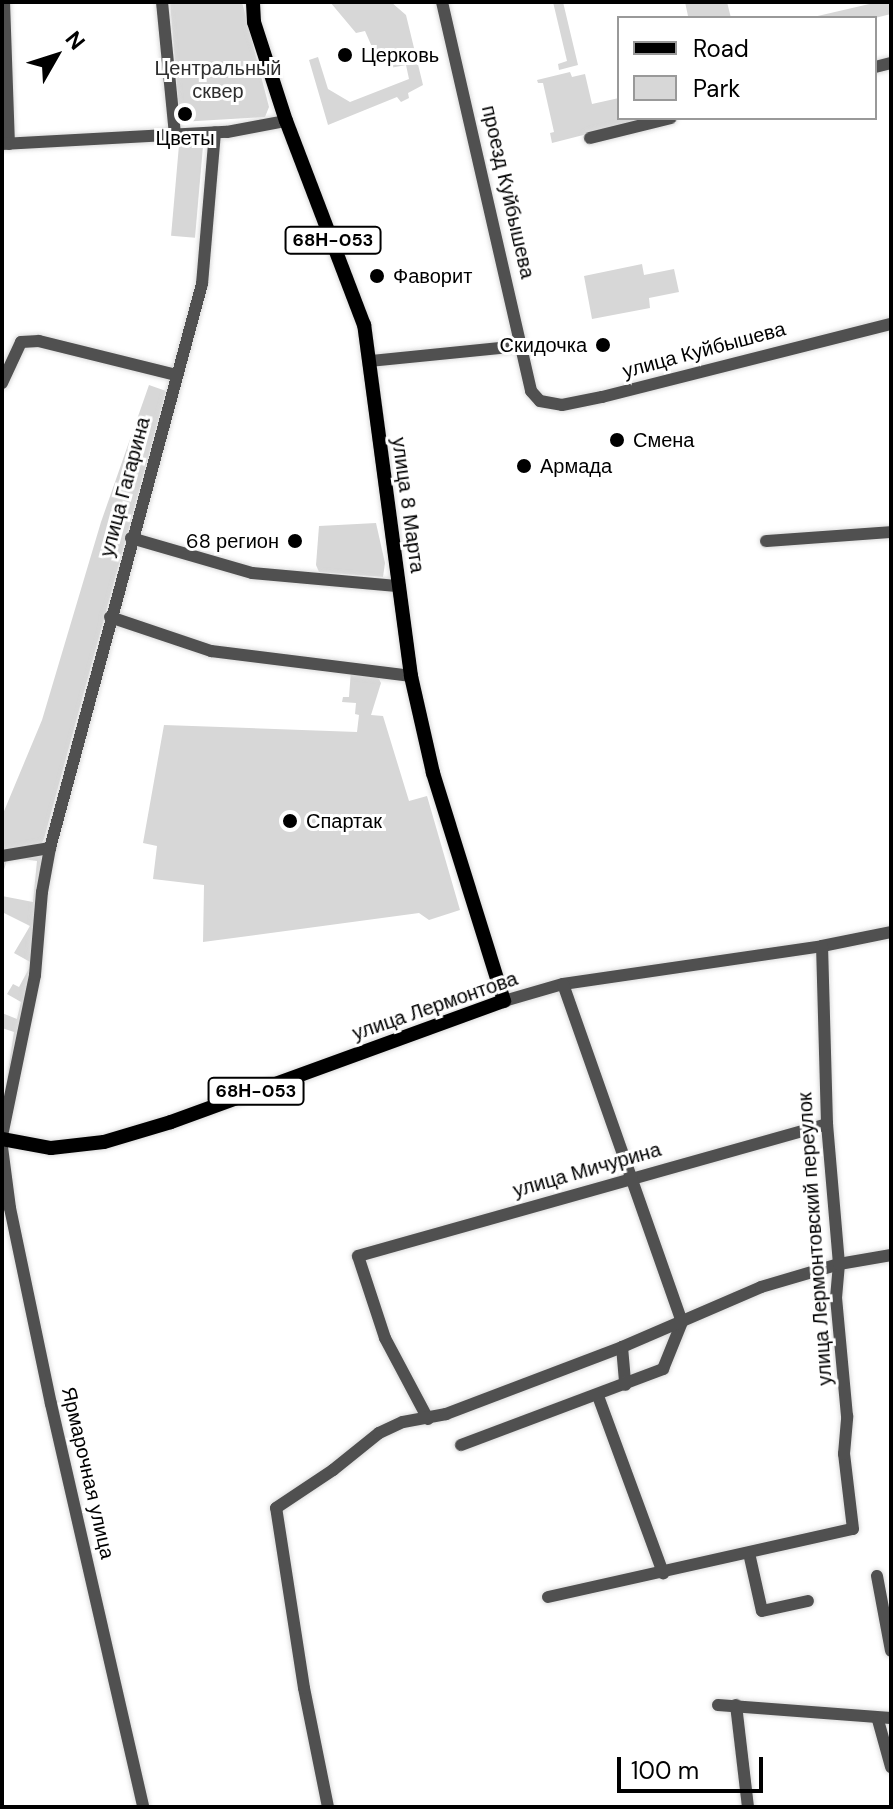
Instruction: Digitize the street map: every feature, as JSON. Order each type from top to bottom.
[{"type":"main road","name":"улица 8 Марта","points":[[253,2],[254,22],[286,121],[357,299],[370,361],[411,676],[433,773],[504,1001]]},
{"type":"main road","name":"улица Лермонтова","points":[[2,1137],[51,1148],[104,1142],[171,1122],[504,1001]]},
{"type":"street","points":[[162,2],[175,135]]},
{"type":"street","name":"проезд Куйбышева","points":[[442,2],[531,391]]},
{"type":"street","points":[[4,7],[6,144],[215,133],[286,121]]},
{"type":"street","points":[[590,138],[663,120]]},
{"type":"street","name":"улица Гагарина","points":[[2,1137],[35,975],[42,892],[50,848],[131,538],[202,284],[215,133]]},
{"type":"street","name":"улица Куйбышева","points":[[531,391],[544,403],[562,405],[891,324]]},
{"type":"street","points":[[2,383],[21,342],[39,341],[176,375]]},
{"type":"street","points":[[370,361],[521,346]]},
{"type":"street","points":[[766,541],[891,532]]},
{"type":"street","points":[[131,538],[252,573],[399,586]]},
{"type":"street","points":[[110,617],[211,651],[411,676]]},
{"type":"street","points":[[2,856],[50,848]]},
{"type":"street","name":"улица Лермонтова","points":[[504,1001],[563,984],[822,946],[891,932]]},
{"type":"street","name":"улица Лермонтовский переулок","points":[[749,1553],[853,1529],[844,1454],[847,1416],[836,1298],[839,1264],[827,1124],[822,946]]},
{"type":"street","points":[[461,1445],[663,1369],[682,1322],[629,1179],[563,984]]},
{"type":"street","name":"улица Мичурина","points":[[428,1419],[385,1338],[358,1256],[827,1124]]},
{"type":"street","name":"Ярмарочная улица","points":[[2,1147],[10,1208],[51,1404],[143,1807]]},
{"type":"street","points":[[328,1807],[304,1688],[276,1508],[333,1470],[379,1433],[403,1422],[428,1419],[622,1347],[761,1287],[839,1264],[891,1255]]},
{"type":"street","points":[[622,1347],[625,1385]]},
{"type":"street","points":[[598,1396],[663,1573]]},
{"type":"street","points":[[548,1597],[749,1553],[762,1611],[808,1601]]},
{"type":"street","points":[[877,1576],[891,1651]]},
{"type":"street","points":[[718,1705],[885,1719],[891,1767]]},
{"type":"street","points":[[736,1705],[748,1807]]},
{"type":"green space","name":"Центральный сквер","points":[[170,2],[242,2],[269,107],[265,117],[180,122]]},
{"type":"green space","points":[[330,2],[391,2],[406,15],[423,85],[408,93],[409,98],[401,102],[397,97],[328,125],[309,60],[318,57],[328,89],[350,102],[409,79],[406,65],[390,68],[376,56],[365,31],[356,33]]},
{"type":"green space","points":[[553,2],[563,2],[578,65],[559,70],[558,64],[567,61]]},
{"type":"green space","points":[[685,2],[727,2],[730,16],[688,16]]},
{"type":"green space","points":[[878,2],[891,2],[891,14],[877,18],[818,16]]},
{"type":"green space","points":[[570,72],[572,77],[585,74],[592,104],[617,98],[617,120],[642,120],[552,143],[550,133],[554,132],[543,83],[537,80]]},
{"type":"green space","points":[[179,145],[203,147],[195,238],[171,236]]},
{"type":"green space","points":[[642,264],[644,275],[674,269],[679,292],[649,298],[650,308],[592,319],[584,276]]},
{"type":"green space","points":[[149,385],[166,391],[44,839],[41,844],[27,848],[2,851],[2,816],[42,720],[101,522]]},
{"type":"green space","points":[[376,523],[385,563],[383,577],[319,572],[316,565],[319,526]]},
{"type":"green space","name":"Спартак","points":[[351,670],[378,677],[381,683],[371,715],[383,716],[409,801],[427,796],[460,910],[429,920],[419,913],[203,942],[204,885],[153,879],[157,846],[143,843],[164,725],[357,732],[359,715],[355,714],[356,703],[342,702],[343,697],[349,697]]},
{"type":"green space","points":[[42,851],[33,962],[2,1112],[14,1032],[2,1028],[2,1013],[17,1019],[21,1002],[7,994],[13,984],[19,987],[32,963],[14,953],[30,926],[2,912],[2,896],[33,902],[37,861],[8,857],[2,876],[2,861],[9,855]]},
{"type":"place","name":"Церковь","points":[[345,55]]},
{"type":"place","name":"Цветы","points":[[185,114]]},
{"type":"place","name":"Фаворит","points":[[377,276]]},
{"type":"place","name":"Скидочка","points":[[603,345]]},
{"type":"place","name":"Смена","points":[[617,440]]},
{"type":"place","name":"Армада","points":[[524,466]]},
{"type":"place","name":"68 регион","points":[[295,541]]},
{"type":"place","name":"Спартак","points":[[290,821]]}]
